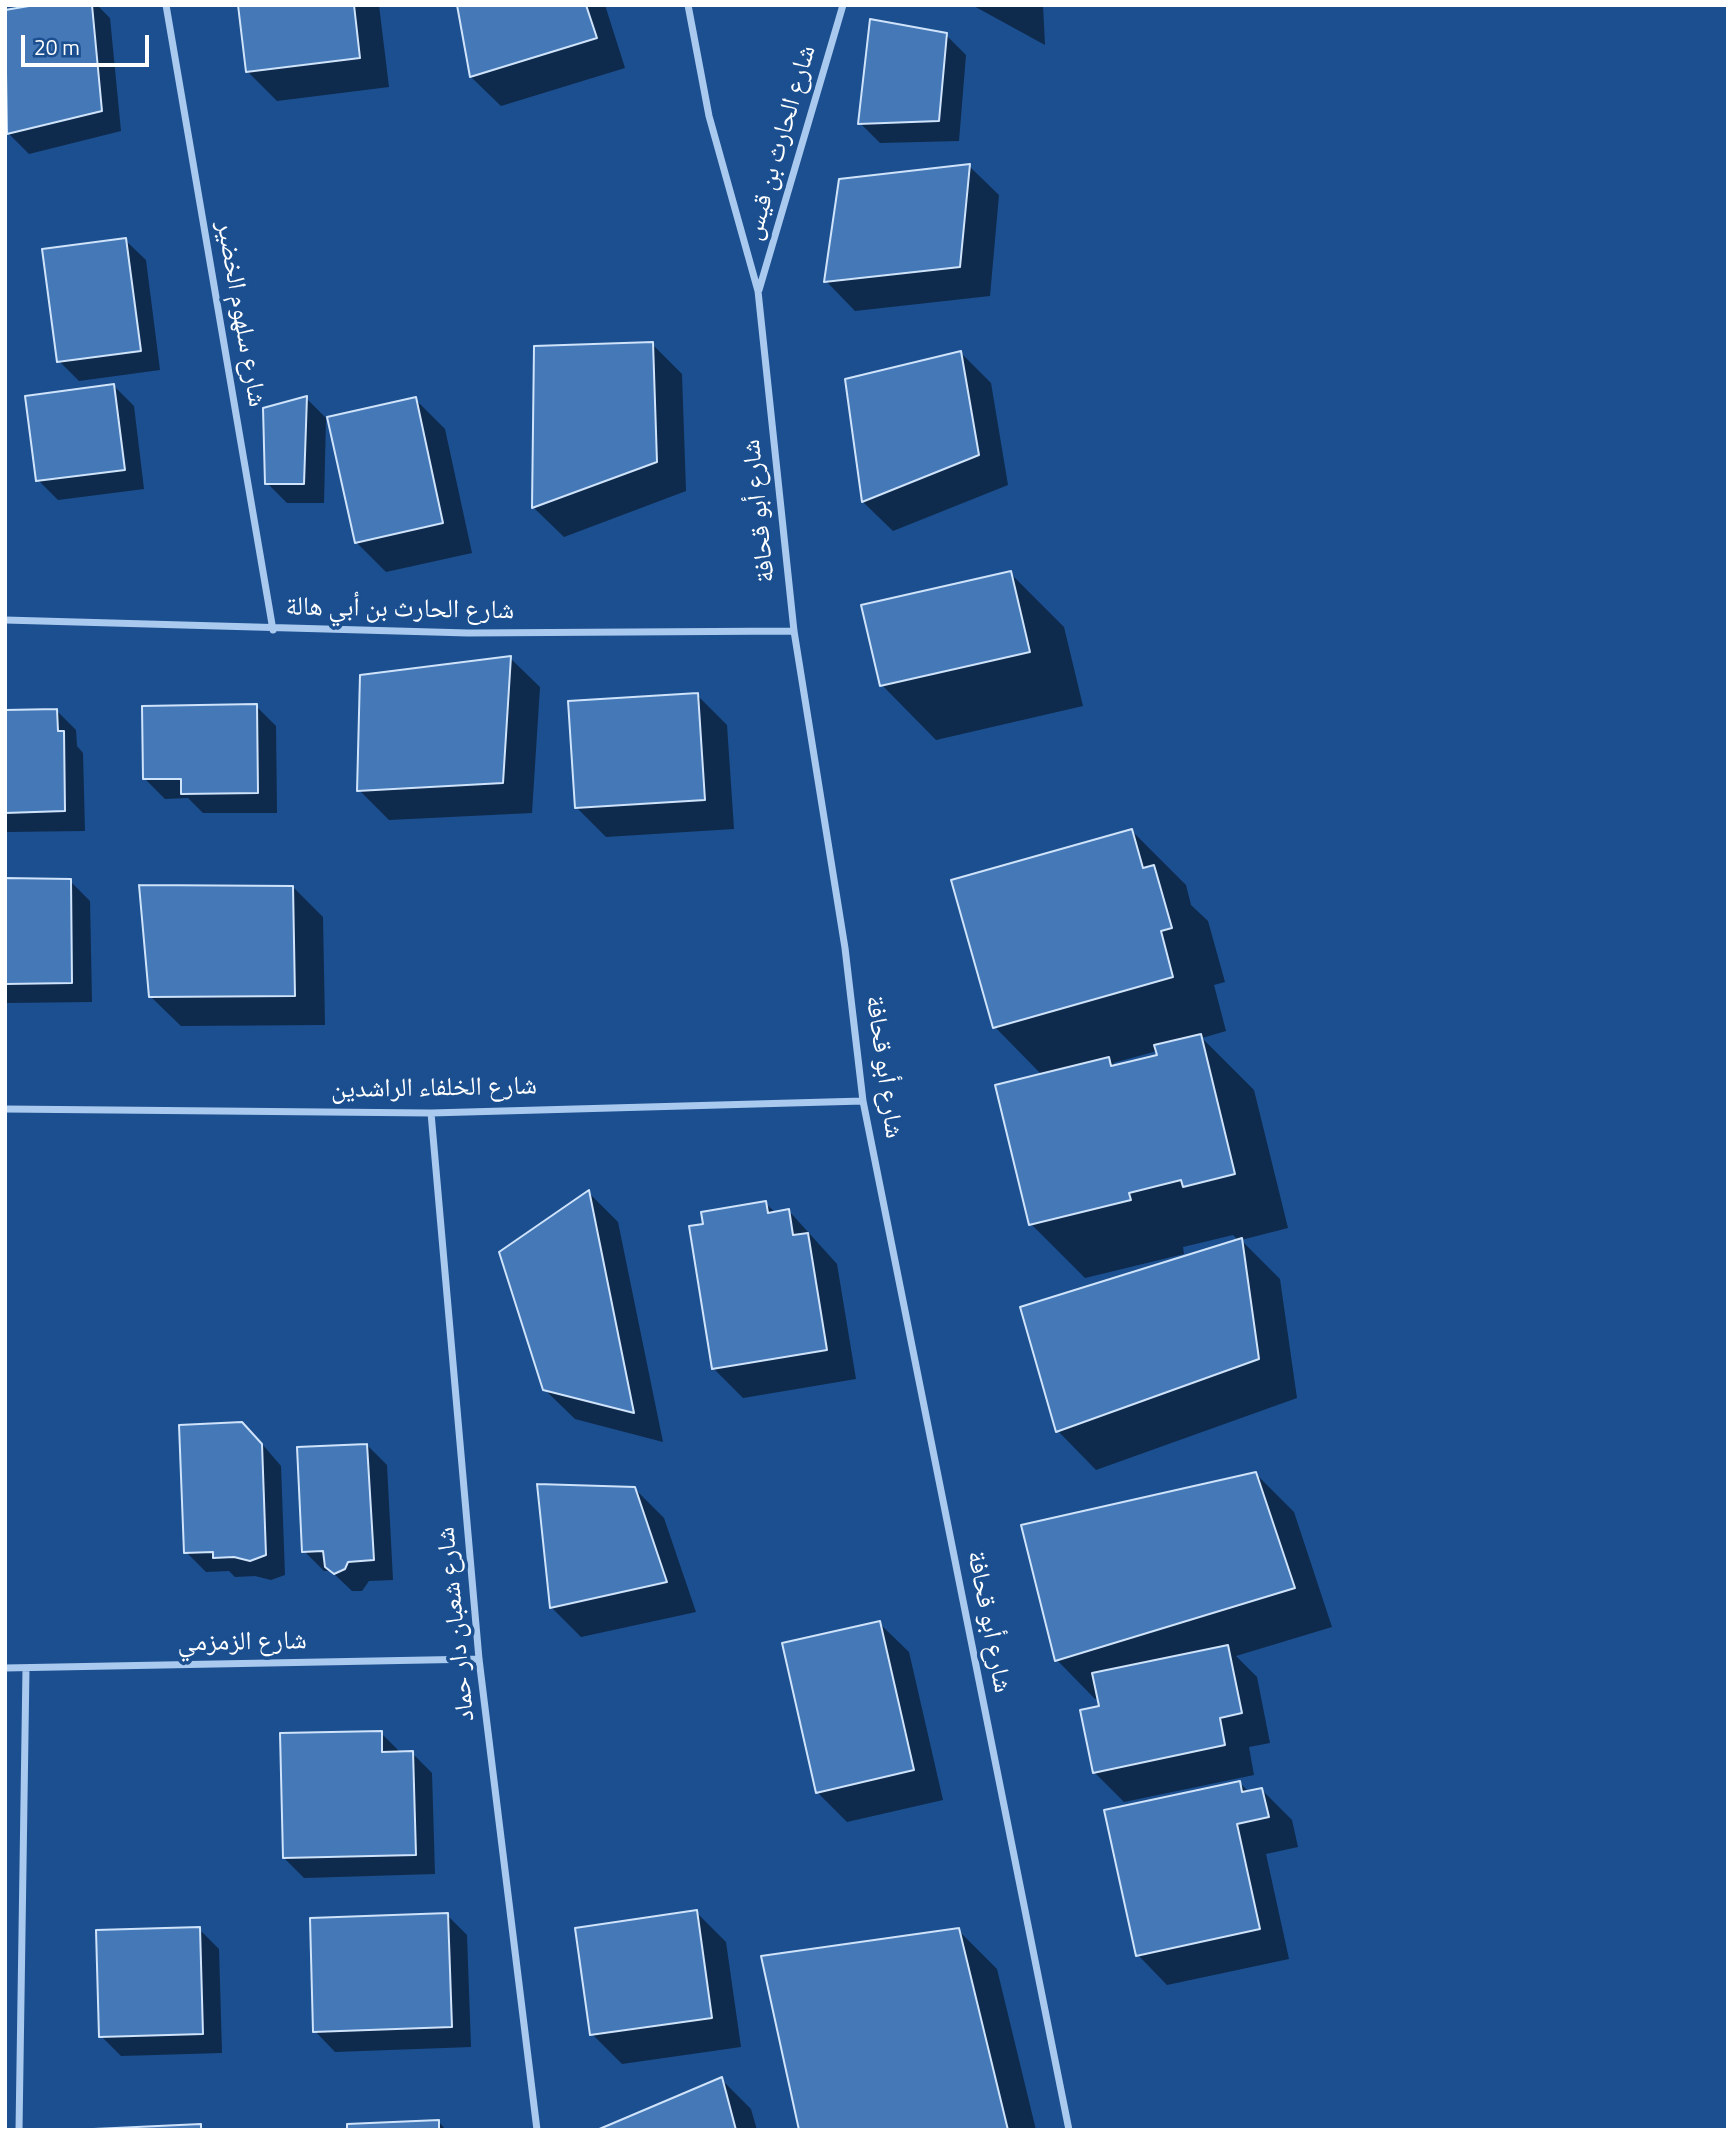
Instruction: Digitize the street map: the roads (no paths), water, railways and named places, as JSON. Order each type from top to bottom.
[{"type":"street","name":"شارع سلهوم الخضير","points":[[166,5],[273,630]]},
{"type":"street","name":"شارع أبو قحافة","points":[[688,5],[709,116],[758,291],[794,631],[845,947],[863,1101],[1069,2130]]},
{"type":"street","name":"شارع الحارث بن قيس","points":[[758,291],[843,5]]},
{"type":"street","name":"شارع الحارث بن أبي هالة","points":[[5,620],[273,630],[468,633],[794,631]]},
{"type":"street","name":"شارع الخلفاء الراشدين","points":[[5,1109],[431,1112],[863,1101]]},
{"type":"street","name":"شارع شعبان دار حماد","points":[[431,1112],[480,1659],[537,2130]]},
{"type":"street","name":"شارع الزمزمي","points":[[5,1668],[480,1659]]},
{"type":"street","points":[[19,2130],[26,1668]]}]
